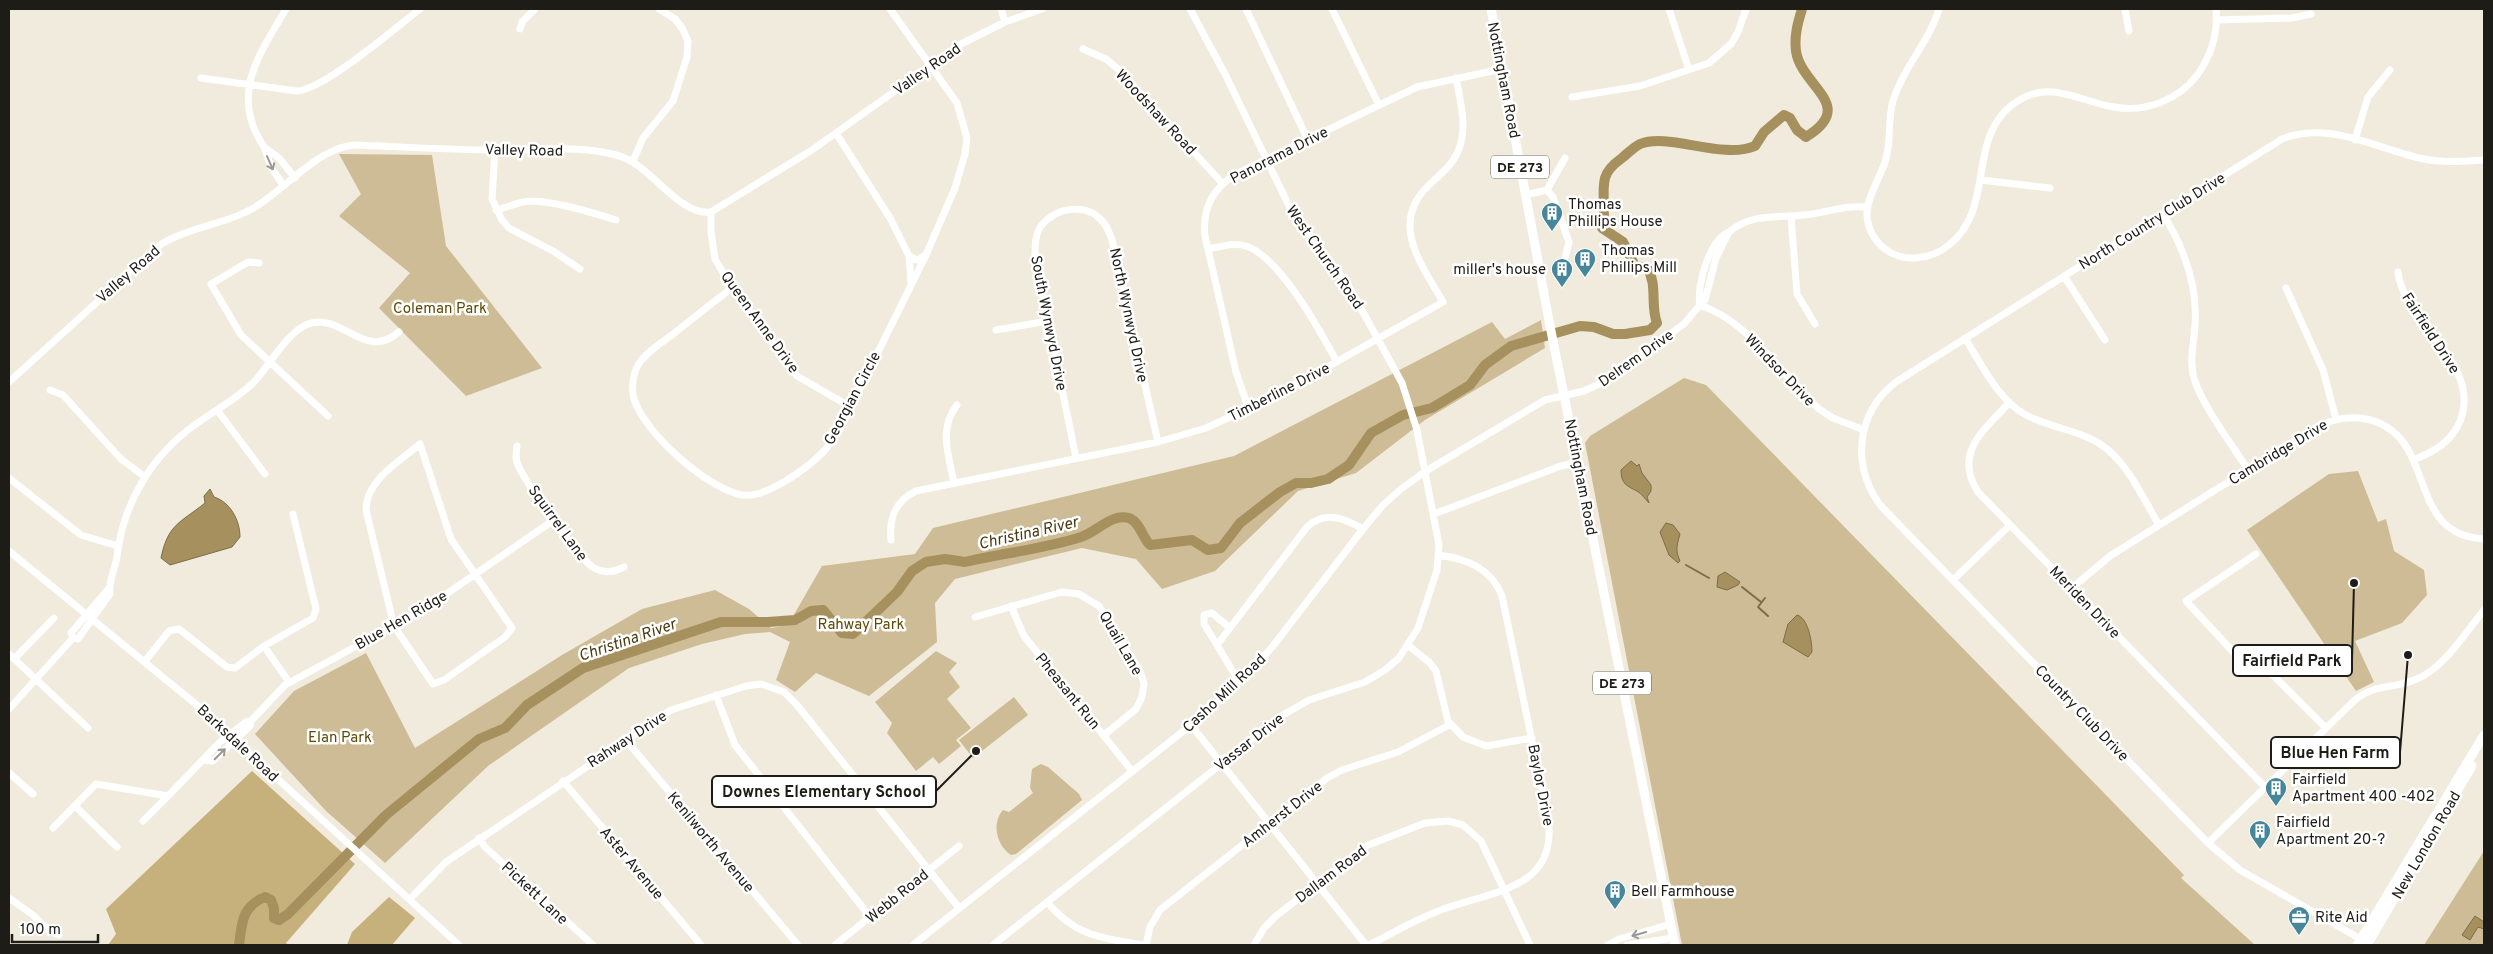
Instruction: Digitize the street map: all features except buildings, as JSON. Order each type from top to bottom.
[{"type":"main road","name":"Nottingham Road","points":[[1491,9],[1550,326],[1674,942]]},
{"type":"main road","name":"New London Road","points":[[2365,944],[2484,735]]},
{"type":"main road","name":"New London Road","points":[[2365,944],[2484,745]]},
{"type":"street","points":[[284,186],[272,169],[250,117],[249,84],[257,58],[286,9]]},
{"type":"street","points":[[200,78],[297,91],[315,87],[420,9]]},
{"type":"street","points":[[520,29],[522,22],[535,9]]},
{"type":"street","points":[[633,162],[643,138],[673,101],[687,57],[688,41],[682,28],[675,19],[660,9]]},
{"type":"street","name":"Georgian Circle","points":[[732,288],[654,349],[638,365],[633,381],[633,398],[644,421],[698,472],[722,488],[744,495],[765,491],[814,461],[826,449],[840,429],[849,406],[926,255],[961,172],[966,138],[957,103],[890,9]]},
{"type":"street","points":[[1000,9],[1005,22]]},
{"type":"street","name":"Valley Road","points":[[9,382],[160,245],[183,233],[246,212],[325,155],[346,146],[495,150],[589,150],[619,155],[633,162],[689,208],[703,213],[711,212],[788,166],[836,134],[961,44],[1005,22],[1042,9]]},
{"type":"street","name":"West Church Road","points":[[1190,9],[1226,76],[1292,212],[1341,275],[1402,383],[1414,418],[1434,514]]},
{"type":"street","points":[[1246,9],[1308,140]]},
{"type":"street","points":[[1332,9],[1379,105]]},
{"type":"street","points":[[1669,9],[1689,70]]},
{"type":"street","points":[[1572,98],[1640,86],[1709,63],[1722,53],[1738,32],[1746,9]]},
{"type":"street","points":[[1939,9],[1893,101],[1887,154],[1866,207],[1869,226],[1880,245],[1900,257],[1921,257],[1946,247],[1964,230],[1974,210],[1991,133],[1998,120],[2012,106],[2031,95],[2053,91],[2070,93],[2114,107],[2136,108],[2160,102],[2186,88],[2202,68],[2212,46],[2216,9]]},
{"type":"street","points":[[2125,9],[2129,31]]},
{"type":"street","points":[[2216,20],[2292,18],[2311,14]]},
{"type":"street","name":"Woodshaw Road","points":[[1083,49],[1106,59],[1118,70],[1222,184]]},
{"type":"street","name":"Panorama Drive","points":[[1249,410],[1236,372],[1204,228],[1205,214],[1212,196],[1222,184],[1266,160],[1423,85],[1502,69]]},
{"type":"street","points":[[2355,140],[2368,97],[2390,70]]},
{"type":"street","name":"Timberline Drive","points":[[891,540],[891,518],[902,500],[916,491],[1158,442],[1206,428],[1249,410],[1443,302],[1417,256],[1411,238],[1410,221],[1418,198],[1448,168],[1460,148],[1463,126],[1456,78]]},
{"type":"street","name":"North Country Club Drive","points":[[1864,430],[1873,406],[1889,387],[2289,137],[2320,132],[2431,160],[2484,160]]},
{"type":"street","points":[[836,134],[890,218],[909,256],[911,284]]},
{"type":"street","points":[[264,147],[279,158],[295,178]]},
{"type":"street","points":[[495,150],[492,199],[496,210],[509,228],[553,251],[580,269]]},
{"type":"street","points":[[1525,195],[1547,190],[1565,158]]},
{"type":"street","points":[[1980,180],[2050,188]]},
{"type":"street","points":[[1547,190],[1553,197],[1569,242],[1565,258]]},
{"type":"street","points":[[496,210],[523,202],[538,202],[587,211],[616,220]]},
{"type":"street","points":[[1700,305],[1698,298],[1710,252],[1721,235],[1755,218],[1791,216],[1842,206],[1866,207]]},
{"type":"street","name":"South Wynwyd Drive","points":[[1074,209],[1051,217],[1040,227],[1035,243],[1035,257],[1076,458]]},
{"type":"street","name":"North Wynwyd Drive","points":[[1074,209],[1083,209],[1103,222],[1112,240],[1158,442]]},
{"type":"street","name":"Queen Anne Drive","points":[[711,212],[711,232],[715,259],[732,288],[797,376],[849,406]]},
{"type":"street","points":[[2163,214],[2182,248],[2192,280],[2196,312],[2192,356],[2194,379],[2248,470]]},
{"type":"street","points":[[1791,216],[1796,294],[1815,324]]},
{"type":"street","points":[[1208,249],[1236,244],[1261,254],[1308,310],[1337,362]]},
{"type":"street","points":[[909,256],[917,260],[926,255]]},
{"type":"street","points":[[259,263],[248,262],[211,284],[241,335],[328,416]]},
{"type":"street","name":"Fairfield Drive","points":[[2398,272],[2404,292],[2457,371],[2464,393],[2462,415],[2452,435],[2435,451],[2413,460]]},
{"type":"street","points":[[2064,276],[2105,340]]},
{"type":"street","points":[[2286,288],[2323,370],[2336,419]]},
{"type":"street","name":"Delrem Drive","points":[[1564,395],[1584,391],[1601,383],[1684,324],[1700,305]]},
{"type":"street","name":"Windsor Drive","points":[[1700,305],[1718,312],[1735,323],[1819,409],[1833,418],[1864,430]]},
{"type":"street","points":[[996,330],[1048,321]]},
{"type":"street","points":[[73,638],[71,633],[109,588],[115,571],[118,546],[130,505],[145,477],[173,443],[247,388],[295,332],[315,323],[330,323],[358,338],[373,342],[393,337],[399,332]]},
{"type":"street","points":[[1965,338],[1994,384],[2010,403],[2027,416],[2087,437],[2108,450],[2121,465],[2160,525]]},
{"type":"street","points":[[50,390],[64,395],[121,459],[145,477]]},
{"type":"street","name":"Casho Mill Road","points":[[914,945],[1191,725],[1239,682],[1267,654],[1363,529],[1392,496],[1426,471],[1545,400],[1564,395]]},
{"type":"street","name":"Meriden Drive","points":[[2010,403],[1976,440],[1969,464],[1971,479],[1978,492],[2264,788]]},
{"type":"street","points":[[954,483],[946,445],[946,428],[950,413],[957,405]]},
{"type":"street","points":[[217,410],[265,474]]},
{"type":"street","name":"Cambridge Drive","points":[[2072,588],[2101,562],[2311,430],[2336,419],[2361,418],[2385,426],[2403,443],[2413,460],[2427,499],[2441,520],[2457,533],[2484,539]]},
{"type":"street","name":"Country Club Drive","points":[[1864,430],[1860,446],[1861,460],[1871,492],[1888,514],[2208,843],[2250,876],[2365,944]]},
{"type":"street","points":[[420,444],[448,533],[475,575],[512,628],[510,633],[444,680],[434,684],[394,626],[368,520],[366,502],[373,486],[420,444]]},
{"type":"street","name":"Squirrel Lane","points":[[517,446],[516,456],[519,468],[554,520],[587,563],[604,572],[612,572],[624,567]]},
{"type":"street","points":[[1434,514],[1558,467],[1577,462]]},
{"type":"street","points":[[9,478],[81,535],[118,546]]},
{"type":"street","points":[[144,661],[165,635],[176,628],[183,630],[223,664],[232,668],[238,667],[264,646],[309,621],[316,614],[315,603],[293,514]]},
{"type":"street","name":"Vassar Drive","points":[[993,945],[1278,718],[1300,704],[1318,696],[1358,686],[1393,664],[1409,646],[1418,628],[1437,570],[1439,554],[1434,514]]},
{"type":"street","points":[[1217,646],[1313,522],[1333,516],[1363,529]]},
{"type":"street","name":"Blue Hen Ridge","points":[[203,760],[213,761],[236,741],[250,726],[251,721],[289,682],[432,604],[554,520]]},
{"type":"street","points":[[1953,580],[2010,524]]},
{"type":"street","name":"Barksdale Road","points":[[9,551],[230,734],[459,945]]},
{"type":"street","name":"Baylor Drive","points":[[1368,945],[1436,912],[1505,890],[1534,874],[1543,861],[1549,846],[1549,823],[1507,612],[1499,587],[1489,575],[1476,565],[1462,559],[1439,554]]},
{"type":"street","points":[[2256,554],[2186,601],[2238,657],[2254,668],[2273,675],[2326,728]]},
{"type":"street","points":[[73,638],[78,639],[93,619],[110,594],[109,588]]},
{"type":"street","name":"Quail Lane","points":[[974,617],[1051,594],[1070,592],[1087,597],[1105,612],[1140,671],[1144,684],[1142,697],[1136,709],[1104,735]]},
{"type":"street","name":"Pheasant Run","points":[[1011,606],[1024,636],[1132,771]]},
{"type":"street","points":[[2208,843],[2355,700],[2369,690],[2412,681],[2427,674],[2442,661],[2484,610]]},
{"type":"street","points":[[1230,628],[1212,613],[1204,615],[1204,624],[1239,682]]},
{"type":"street","points":[[54,618],[11,656],[88,728]]},
{"type":"street","points":[[9,709],[73,638]]},
{"type":"street","points":[[264,646],[289,682]]},
{"type":"street","points":[[1409,646],[1429,662],[1436,671],[1446,716],[1463,737],[1480,745],[1498,745],[1532,738]]},
{"type":"street","name":"Rahway Drive","points":[[410,898],[438,868],[479,838],[671,710],[746,686],[761,684],[776,688],[790,697],[959,908]]},
{"type":"street","points":[[716,695],[735,745],[870,917]]},
{"type":"street","name":"Blue Hen Ridge","points":[[143,821],[230,734],[246,722],[251,721]]},
{"type":"street","name":"Amherst Drive","points":[[1146,945],[1150,927],[1160,910],[1334,773],[1398,752],[1451,724]]},
{"type":"street","points":[[1191,725],[1368,945]]},
{"type":"street","name":"Kenilworth Avenue","points":[[625,739],[798,945]]},
{"type":"street","points":[[9,773],[33,794]]},
{"type":"street","name":"Aster Avenue","points":[[563,781],[701,945]]},
{"type":"street","points":[[53,828],[96,784],[168,796]]},
{"type":"street","points":[[75,806],[117,847]]},
{"type":"street","name":"Dallam Road","points":[[1254,945],[1270,922],[1352,856],[1374,842],[1426,823],[1448,821],[1463,826],[1481,841],[1530,945]]},
{"type":"street","name":"Pickett Lane","points":[[479,838],[485,847],[592,945]]},
{"type":"street","name":"Webb Road","points":[[835,945],[959,846]]},
{"type":"street","points":[[9,898],[33,915],[50,932],[58,935]]},
{"type":"street","points":[[1047,902],[1064,921],[1078,930],[1096,937],[1142,945]]},
{"type":"street","points":[[1608,945],[1671,924]]},
{"type":"street","points":[[1627,945],[1674,942]]},
{"type":"green space","name":"Coleman Park","points":[[339,154],[432,155],[446,246],[542,368],[466,396],[379,308],[410,273],[339,216],[361,194]]},
{"type":"green space","name":"Rahway Park","points":[[1541,320],[1545,348],[1425,420],[1356,473],[1298,491],[1215,571],[1162,589],[1136,559],[1082,548],[955,579],[935,603],[937,642],[869,696],[816,673],[795,692],[776,680],[790,642],[770,632],[745,634],[702,644],[629,668],[488,766],[385,863],[326,811],[255,734],[294,691],[366,653],[415,748],[562,655],[642,609],[715,590],[749,609],[771,628],[788,625],[822,566],[915,554],[933,528],[1234,456],[1492,322],[1505,339]]},
{"type":"green space","points":[[1684,378],[1706,385],[2184,875],[2181,878],[2255,945],[1682,945],[1585,443],[1590,436]]},
{"type":"green space","points":[[2358,471],[2378,522],[2386,519],[2394,551],[2424,570],[2427,595],[2402,623],[2355,641],[2374,682],[2356,691],[2247,530],[2329,474]]},
{"type":"green space","points":[[936,651],[957,663],[949,672],[960,687],[947,699],[971,728],[956,740],[961,746],[939,764],[933,757],[916,771],[887,733],[892,723],[875,702]]},
{"type":"green space","points":[[1014,697],[1028,715],[973,758],[959,740]]},
{"type":"green space","points":[[1041,764],[1048,767],[1079,794],[1082,800],[1016,854],[1011,855],[999,840],[997,822],[1003,810],[1009,812],[1033,793],[1030,788],[1032,769]]},
{"type":"green space","points":[[2484,851],[2484,945],[2424,945]]},
{"type":"shaded area","points":[[1631,461],[1637,466],[1639,464],[1642,473],[1651,485],[1651,491],[1647,497],[1649,503],[1639,492],[1625,484],[1622,478],[1621,470]]},
{"type":"shaded area","points":[[210,489],[214,497],[220,499],[233,512],[240,531],[240,537],[232,547],[170,565],[161,558],[167,538],[176,525],[205,503],[204,496]]},
{"type":"shaded area","points":[[1666,523],[1673,525],[1680,534],[1677,548],[1680,561],[1678,563],[1669,555],[1660,532]]},
{"type":"shaded area","points":[[1725,572],[1740,582],[1738,585],[1727,590],[1717,587],[1718,576]]},
{"type":"shaded area","points":[[1797,615],[1804,620],[1810,636],[1812,652],[1808,657],[1783,642],[1788,624]]},
{"type":"shaded area","points":[[252,771],[355,864],[286,943],[288,945],[108,945],[116,934],[106,909]]},
{"type":"shaded area","points":[[389,897],[415,918],[392,945],[347,945],[352,932]]},
{"type":"shaded area","points":[[2475,916],[2484,922],[2484,929],[2478,927],[2470,940],[2462,935]]},
{"type":"waterway","name":"Christina River","points":[[239,945],[244,917],[251,906],[257,901],[265,897],[271,900],[274,908],[274,918],[279,920],[288,914],[386,815],[479,739],[505,728],[527,705],[583,668],[721,622],[795,620],[811,611],[823,610],[842,633],[853,634],[897,592],[912,571],[926,562],[945,559],[965,562],[1053,545],[1087,535],[1116,518],[1122,517],[1133,520],[1150,545],[1192,540],[1208,550],[1221,548],[1240,523],[1280,492],[1296,483],[1311,483],[1328,479],[1349,465],[1371,433],[1403,415],[1432,408],[1470,385],[1485,365],[1511,346],[1580,326],[1594,327],[1613,334],[1650,330],[1657,323],[1650,274],[1647,268],[1635,266],[1623,242],[1602,228],[1606,175],[1614,164],[1640,144],[1652,141],[1665,141],[1727,150],[1742,149],[1755,146],[1764,132],[1784,115],[1790,118],[1797,130],[1806,137],[1821,126],[1827,115],[1827,105],[1800,64],[1796,51],[1796,35],[1802,9]]},
{"type":"waterway","points":[[1686,565],[1709,578]]},
{"type":"waterway","points":[[1742,587],[1761,602]]},
{"type":"waterway","points":[[1765,598],[1758,607],[1768,616]]},
{"type":"place","name":"Thomas Phillips House","points":[[1552,232]]},
{"type":"place","name":"Thomas Phillips Mill","points":[[1585,278]]},
{"type":"place","name":"miller's house","points":[[1562,288]]},
{"type":"place","name":"Fairfield Park","points":[[2354,583]]},
{"type":"place","name":"Blue Hen Farm","points":[[2408,655]]},
{"type":"place","name":"Downes Elementary School","points":[[976,751]]},
{"type":"place","name":"Fairfield Apartment 400 -402","points":[[2276,807]]},
{"type":"place","name":"Fairfield Apartment 20-?","points":[[2260,850]]},
{"type":"place","name":"Bell Farmhouse","points":[[1615,910]]},
{"type":"place","name":"Rite Aid","points":[[2299,936]]},
{"type":"park label","name":"Elan Park","points":[[340,737]]}]
